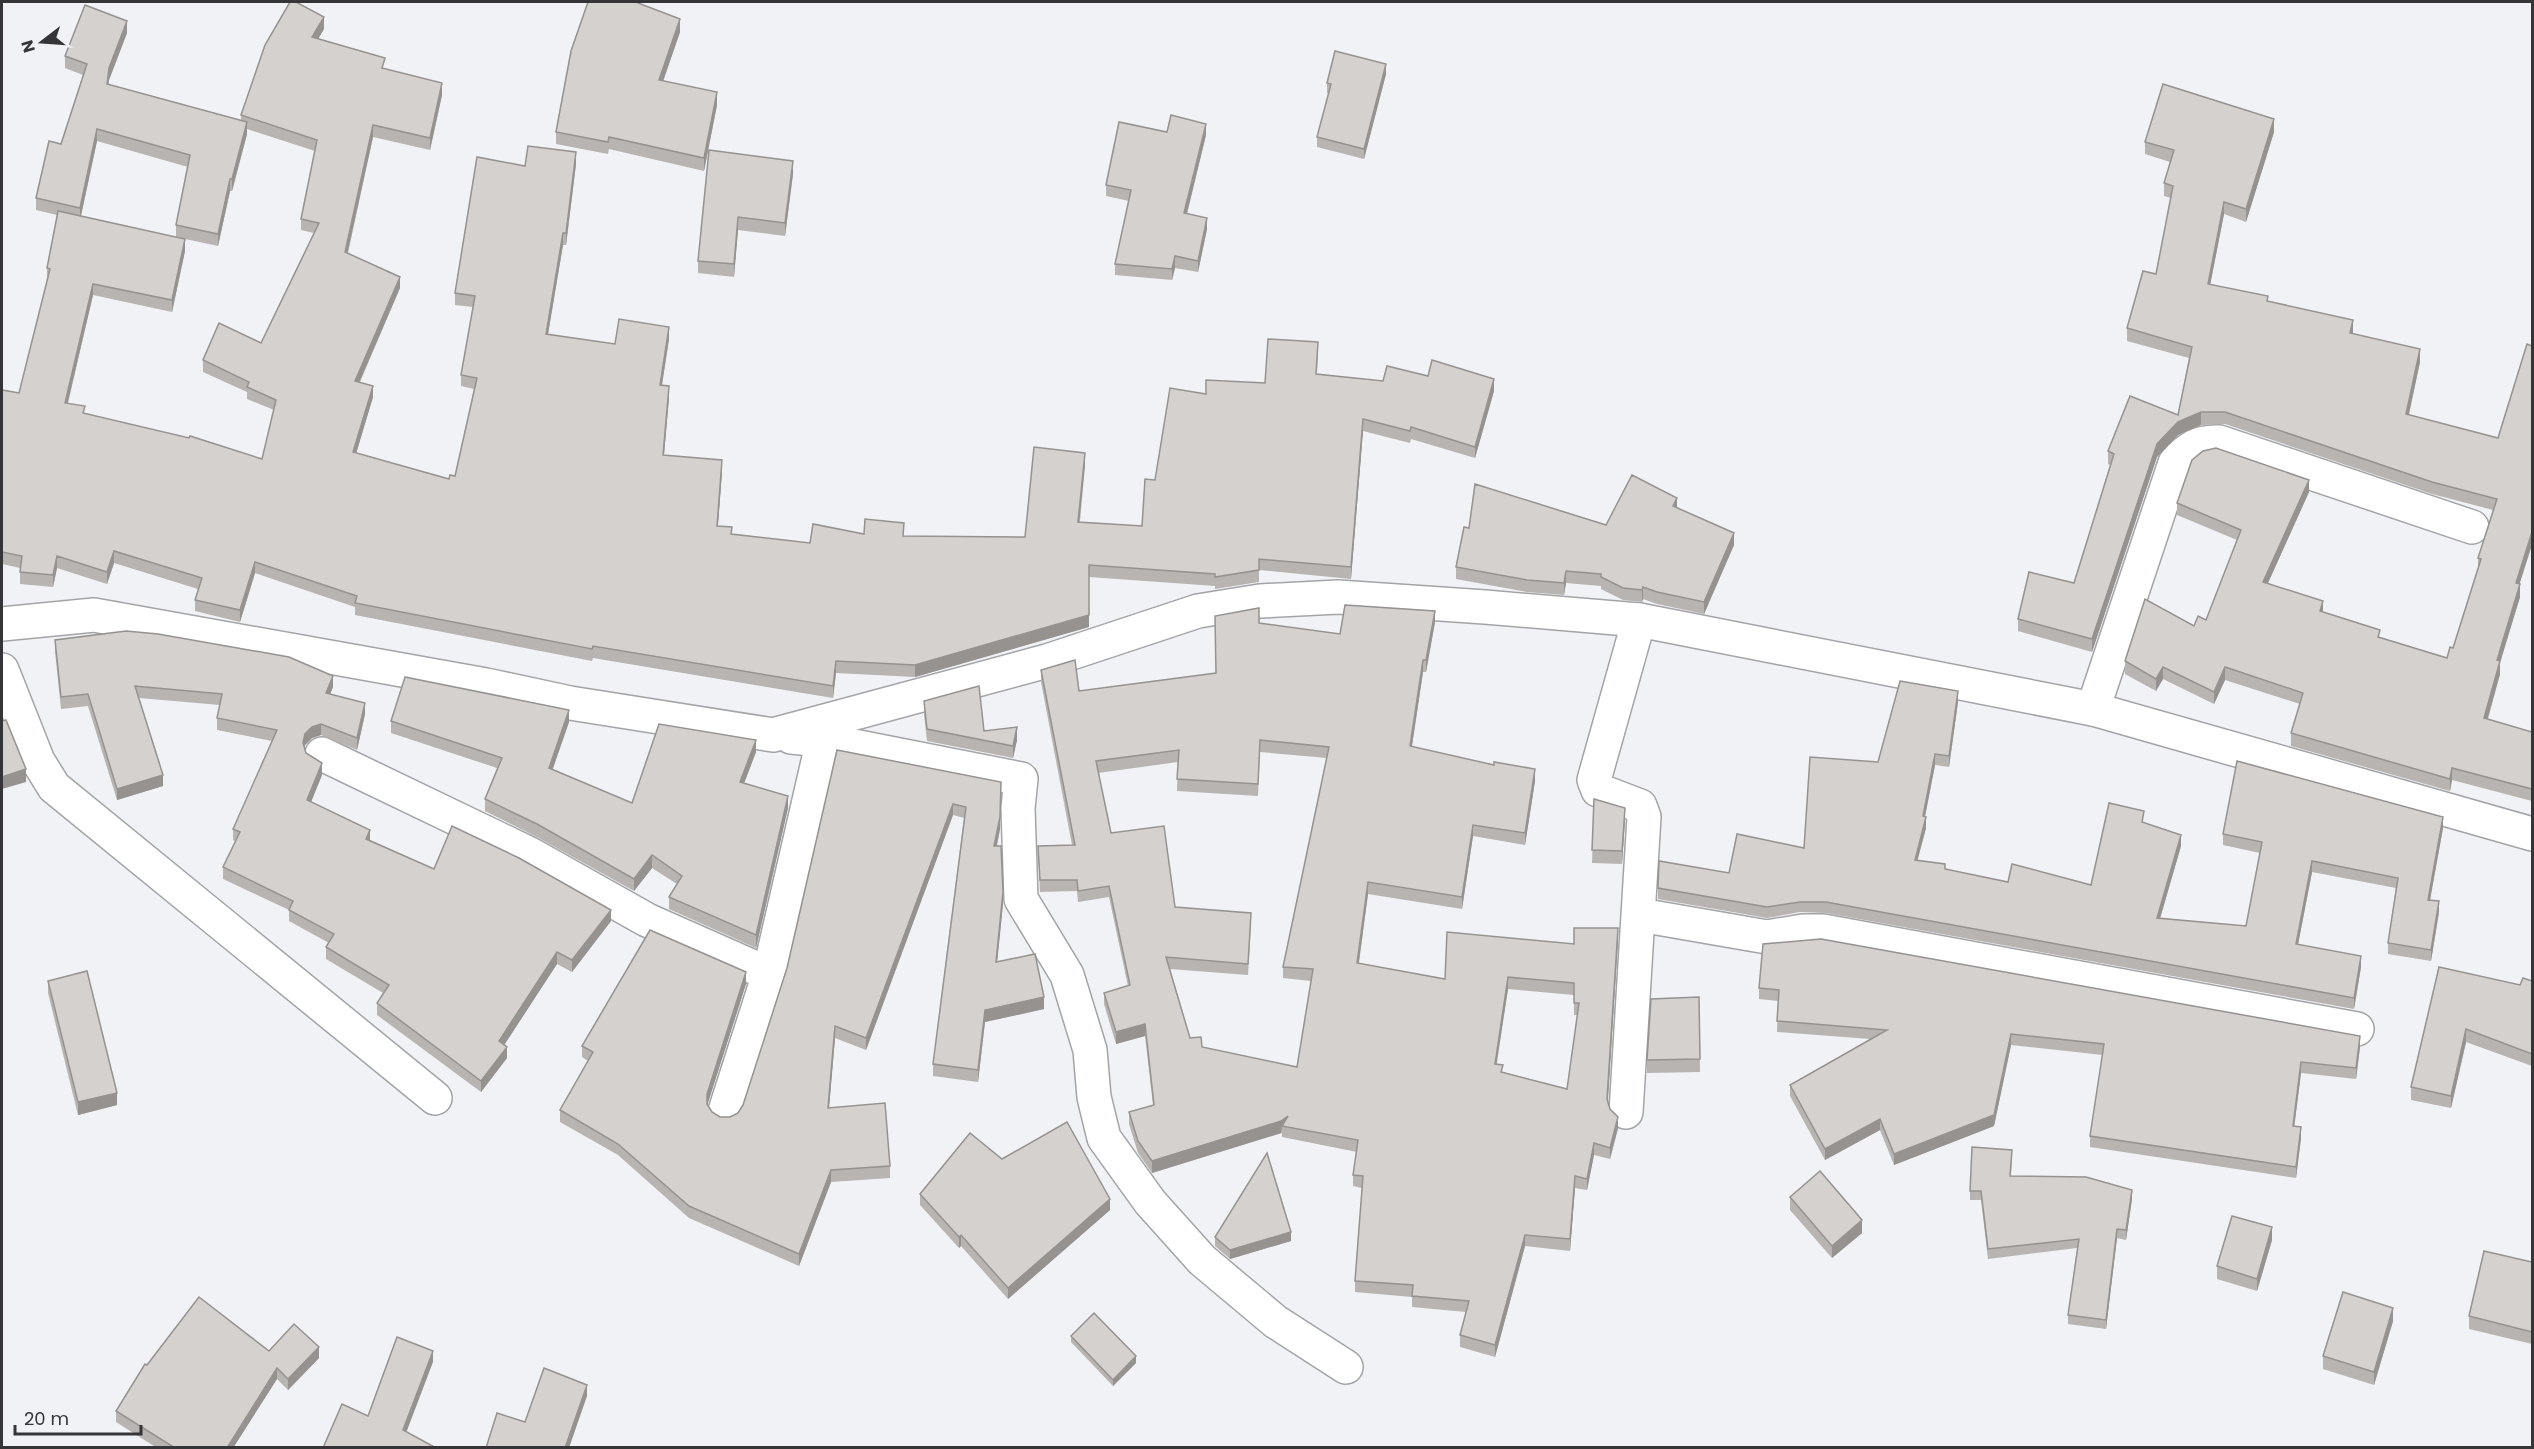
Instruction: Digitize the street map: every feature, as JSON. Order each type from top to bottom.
[{"type":"street","points":[[2093,709],[2175,463],[2186,450],[2205,441],[2219,442],[2472,527]]},
{"type":"street","points":[[773,735],[1047,661],[1198,611],[1260,601],[1338,597],[1639,620],[2093,709],[2532,834]]},
{"type":"street","points":[[2,624],[94,615],[486,685],[570,703],[773,735],[823,740],[1021,779],[1018,808],[1022,899],[1067,975],[1089,1050],[1094,1097],[1104,1138],[1150,1202],[1202,1260],[1276,1322],[1346,1367]]},
{"type":"street","points":[[1626,1112],[1640,915],[1643,811],[1640,806],[1598,790],[1594,780],[1639,620]]},
{"type":"street","points":[[2,670],[38,761],[54,787],[435,1098]]},
{"type":"street","points":[[725,1111],[769,974],[823,740]]},
{"type":"street","points":[[322,754],[528,852],[647,920],[769,974]]},
{"type":"street","points":[[1640,915],[1767,937],[1803,931],[1823,931],[2357,1029]]},
{"type":"building","points":[[290,2],[296,2],[324,17],[312,37],[385,58],[382,68],[442,83],[430,138],[373,125],[345,252],[400,277],[355,381],[373,386],[353,452],[449,479],[450,475],[455,476],[477,378],[461,375],[475,296],[455,293],[477,157],[525,166],[528,146],[576,152],[566,233],[563,233],[546,334],[615,344],[619,319],[669,327],[660,385],[669,386],[663,455],[722,460],[717,526],[732,527],[731,534],[810,543],[813,524],[864,534],[865,519],[904,523],[903,536],[1025,537],[1034,447],[1085,453],[1078,522],[1142,526],[1145,479],[1155,480],[1170,388],[1206,394],[1206,380],[1265,383],[1268,339],[1318,342],[1316,374],[1383,381],[1387,366],[1428,376],[1432,360],[1494,379],[1475,447],[1411,427],[1410,431],[1363,419],[1351,567],[1259,559],[1259,570],[1215,577],[1215,574],[1089,565],[1089,615],[915,665],[836,661],[833,686],[593,646],[592,649],[355,603],[357,596],[255,562],[240,610],[195,600],[202,578],[114,551],[107,572],[57,556],[53,575],[20,572],[22,556],[2,552],[2,390],[19,393],[50,269],[47,268],[58,211],[185,239],[172,300],[93,284],[65,403],[85,406],[83,413],[189,438],[190,436],[262,459],[276,400],[247,387],[249,382],[203,360],[219,323],[261,343],[319,223],[301,219],[317,140],[241,115],[265,45]]},
{"type":"building","points":[[588,2],[638,2],[680,19],[659,80],[717,92],[704,158],[609,137],[608,142],[556,132],[571,51]]},
{"type":"building","points":[[85,5],[127,21],[109,68],[107,84],[247,122],[232,179],[230,179],[218,234],[176,225],[190,155],[97,129],[80,208],[36,198],[49,141],[61,144],[87,64],[65,56]]},
{"type":"building","points":[[1335,51],[1386,64],[1364,149],[1317,137],[1331,84],[1327,83]]},
{"type":"building","points":[[2163,84],[2274,119],[2246,209],[2224,202],[2208,284],[2268,296],[2267,301],[2353,320],[2350,333],[2420,349],[2406,414],[2498,438],[2527,344],[2532,346],[2532,532],[2516,583],[2520,584],[2497,660],[2500,661],[2484,718],[2532,732],[2532,789],[2452,768],[2450,779],[2291,733],[2303,693],[2225,667],[2214,692],[2163,667],[2156,679],[2125,661],[2145,599],[2194,626],[2198,616],[2206,620],[2241,530],[2177,503],[2192,460],[2203,451],[2216,448],[2309,480],[2263,582],[2323,601],[2320,611],[2380,630],[2378,637],[2447,658],[2450,647],[2453,648],[2481,559],[2478,558],[2497,499],[2432,482],[2225,412],[2201,412],[2178,422],[2157,444],[2092,639],[2018,619],[2029,572],[2074,583],[2114,454],[2108,451],[2130,396],[2178,415],[2192,347],[2127,328],[2143,271],[2156,274],[2173,186],[2164,183],[2174,150],[2145,142]]},
{"type":"building","points":[[1171,115],[1206,124],[1184,213],[1207,218],[1198,261],[1175,256],[1172,269],[1115,264],[1131,190],[1106,185],[1119,122],[1167,132]]},
{"type":"building","points":[[709,150],[793,161],[785,223],[738,217],[734,264],[698,261]]},
{"type":"building","points":[[1632,475],[1677,498],[1673,506],[1734,533],[1704,602],[1643,587],[1642,590],[1623,588],[1601,577],[1601,574],[1566,571],[1564,583],[1527,580],[1456,567],[1464,527],[1469,528],[1475,484],[1606,525]]},
{"type":"building","points":[[1345,605],[1435,611],[1426,660],[1423,660],[1410,746],[1494,765],[1494,762],[1535,769],[1525,833],[1473,825],[1462,897],[1368,882],[1357,963],[1445,979],[1447,932],[1574,944],[1574,928],[1618,928],[1607,1099],[1610,1109],[1618,1117],[1610,1148],[1594,1143],[1587,1179],[1575,1176],[1570,1239],[1525,1235],[1495,1345],[1460,1335],[1469,1301],[1412,1296],[1413,1285],[1355,1281],[1363,1176],[1353,1175],[1358,1140],[1282,1126],[1288,1116],[1281,1121],[1152,1161],[1138,1141],[1129,1112],[1154,1105],[1145,1024],[1116,1032],[1104,993],[1130,985],[1109,886],[1078,891],[1077,880],[1040,880],[1038,846],[1075,845],[1041,670],[1075,660],[1079,691],[1216,673],[1215,616],[1259,608],[1259,623],[1340,634]],"holes":[[[1260,740],[1329,747],[1283,967],[1313,969],[1297,1067],[1202,1047],[1201,1037],[1190,1038],[1166,957],[1248,964],[1251,913],[1175,907],[1164,826],[1111,833],[1096,761],[1179,750],[1177,779],[1258,784]],[[1508,977],[1574,983],[1574,1003],[1579,1003],[1567,1089],[1501,1072],[1503,1065],[1495,1064]]]},
{"type":"building","points":[[126,631],[158,634],[289,657],[333,676],[326,693],[365,703],[357,738],[321,724],[312,727],[305,734],[303,743],[306,753],[322,763],[307,800],[370,830],[366,839],[434,869],[452,826],[519,858],[611,910],[572,960],[557,952],[499,1041],[507,1047],[481,1081],[377,1003],[389,985],[326,947],[334,934],[289,910],[293,901],[223,867],[240,832],[233,829],[277,730],[217,718],[222,694],[135,686],[163,775],[117,789],[88,694],[61,697],[55,640]]},
{"type":"building","points":[[405,677],[569,710],[549,768],[632,803],[659,724],[756,740],[740,782],[788,796],[756,935],[669,897],[682,876],[652,855],[634,879],[537,824],[485,799],[502,758],[391,721]]},
{"type":"building","points":[[1900,681],[1958,691],[1949,756],[1935,754],[1923,816],[1926,817],[1915,860],[1945,864],[1945,869],[2008,882],[2012,864],[2091,885],[2109,803],[2144,811],[2142,822],[2181,835],[2157,918],[2246,926],[2262,842],[2223,834],[2237,761],[2443,817],[2428,900],[2439,901],[2431,950],[2388,943],[2398,878],[2312,861],[2296,944],[2361,956],[2354,998],[1826,902],[1800,902],[1767,907],[1658,888],[1659,861],[1729,873],[1737,834],[1804,848],[1810,757],[1878,762]]},
{"type":"building","points":[[979,686],[984,731],[1017,727],[1013,746],[927,729],[924,701]]},
{"type":"building","points":[[6,720],[26,769],[2,777],[2,721]]},
{"type":"building","points":[[837,750],[1001,782],[1000,817],[994,846],[1001,846],[1003,892],[996,962],[1035,954],[1044,997],[985,1010],[978,1070],[933,1064],[966,807],[953,804],[866,1038],[835,1026],[828,1108],[885,1103],[890,1166],[831,1170],[799,1254],[689,1206],[618,1144],[560,1110],[593,1052],[582,1046],[650,930],[746,972],[707,1094],[707,1104],[712,1112],[720,1117],[730,1117],[738,1113],[743,1105],[787,968]]},
{"type":"building","points":[[1594,799],[1625,808],[1622,851],[1592,850]]},
{"type":"building","points":[[1821,939],[2360,1036],[2356,1068],[2301,1062],[2293,1126],[2301,1127],[2296,1167],[2090,1136],[2104,1044],[2011,1034],[1994,1115],[1894,1154],[1880,1119],[1825,1149],[1790,1085],[1887,1030],[1777,1021],[1779,990],[1759,988],[1763,944]]},
{"type":"building","points":[[2439,967],[2520,985],[2523,978],[2532,981],[2532,1054],[2466,1029],[2451,1096],[2411,1087]]},
{"type":"building","points":[[87,971],[117,1093],[78,1102],[48,981]]},
{"type":"building","points":[[1699,997],[1700,1059],[1647,1060],[1651,999]]},
{"type":"building","points":[[1067,1122],[1110,1199],[1008,1288],[961,1235],[959,1237],[920,1194],[970,1133],[1002,1159]]},
{"type":"building","points":[[1972,1147],[2012,1150],[2010,1176],[2086,1177],[2132,1190],[2126,1230],[2117,1229],[2106,1320],[2068,1315],[2079,1239],[1988,1249],[1981,1191],[1970,1191]]},
{"type":"building","points":[[1267,1153],[1291,1232],[1230,1250],[1215,1237]]},
{"type":"building","points":[[1820,1171],[1862,1220],[1832,1246],[1790,1197]]},
{"type":"building","points":[[2232,1216],[2272,1227],[2257,1279],[2217,1266]]},
{"type":"building","points":[[2484,1251],[2532,1262],[2532,1332],[2469,1316]]},
{"type":"building","points":[[2343,1292],[2393,1308],[2374,1372],[2323,1356]]},
{"type":"building","points":[[199,1297],[269,1351],[294,1324],[319,1347],[288,1379],[277,1368],[227,1448],[175,1448],[116,1411],[145,1364],[147,1365]]},
{"type":"building","points":[[1094,1313],[1136,1356],[1113,1380],[1071,1336]]},
{"type":"building","points":[[397,1337],[433,1351],[403,1430],[436,1448],[323,1448],[342,1404],[368,1416]]},
{"type":"building","points":[[544,1368],[587,1385],[565,1448],[486,1448],[497,1413],[525,1422]]}]
